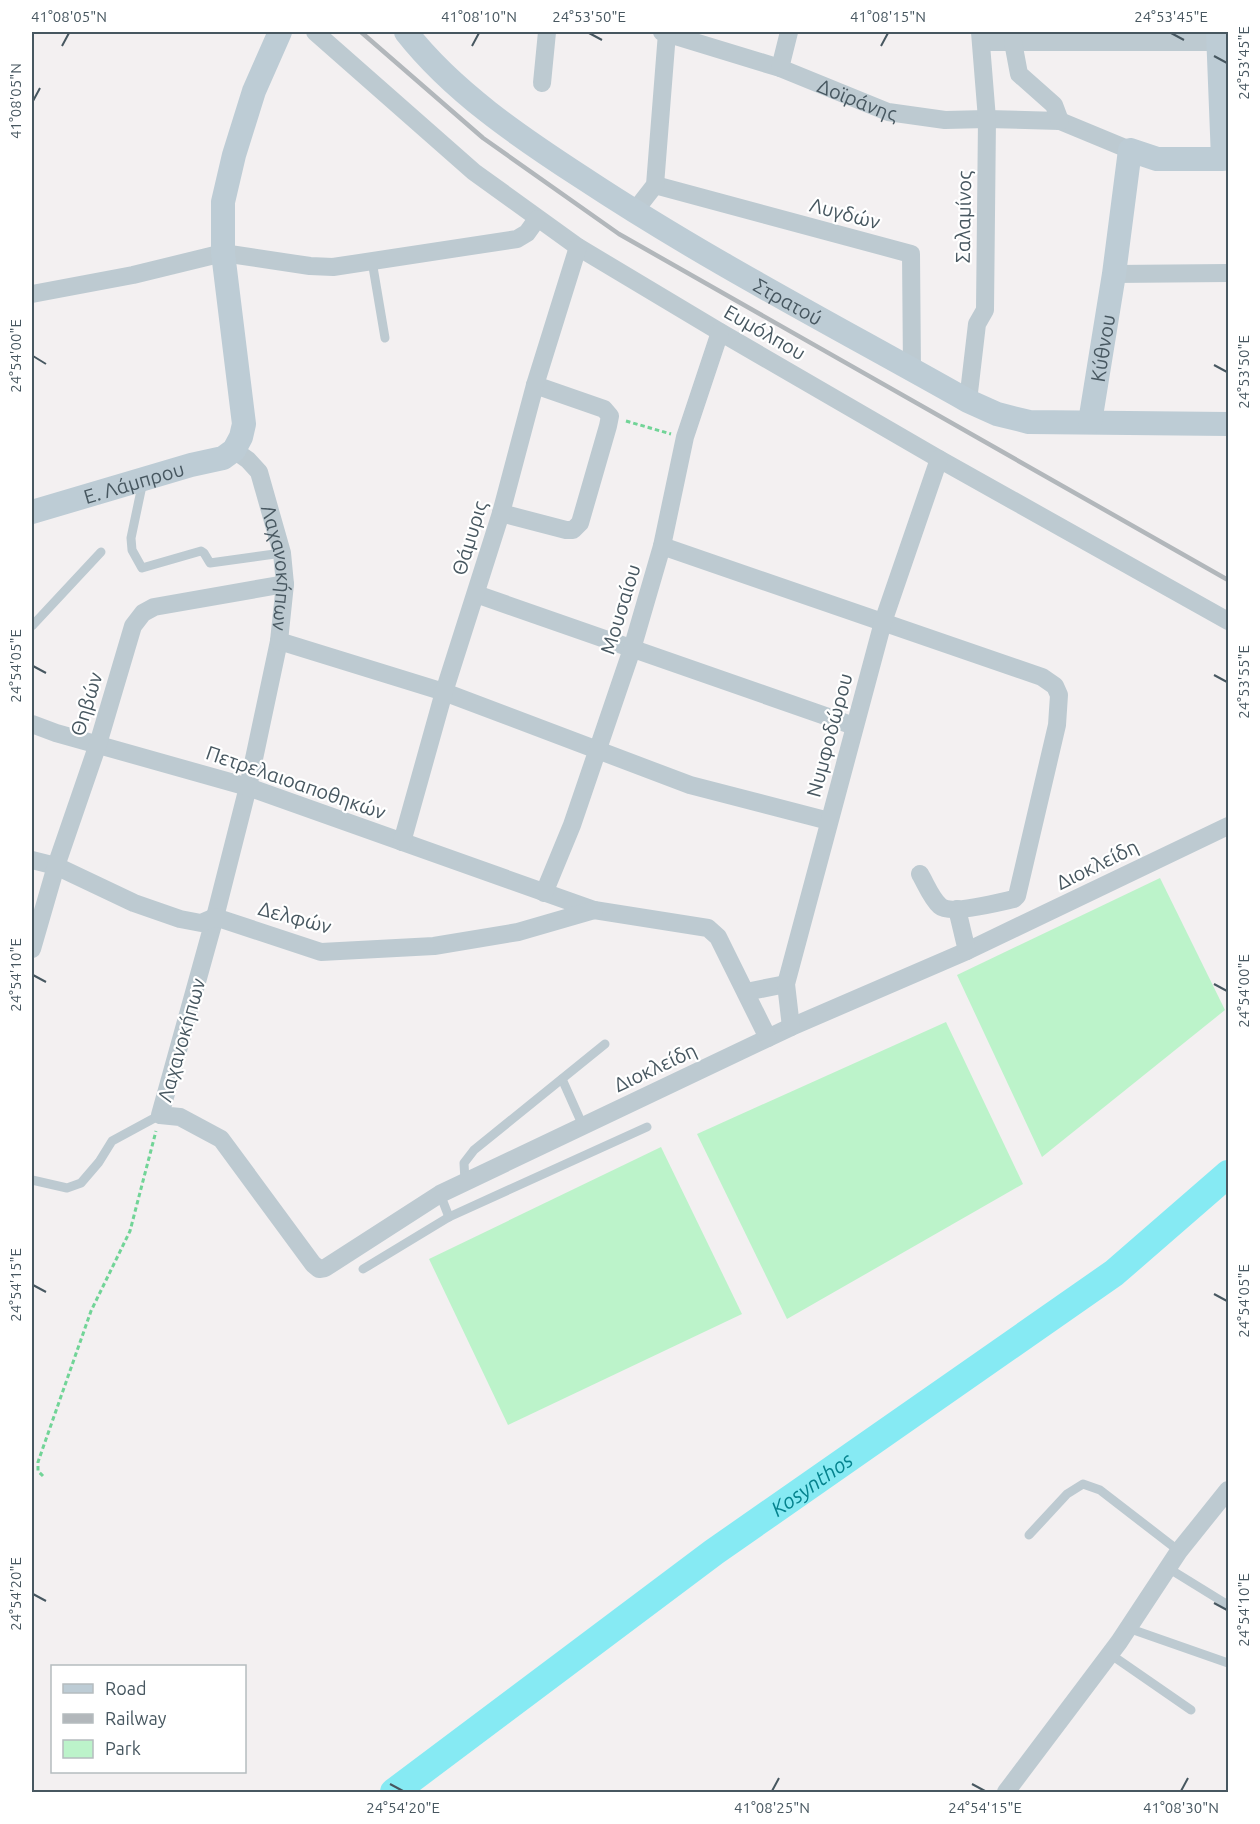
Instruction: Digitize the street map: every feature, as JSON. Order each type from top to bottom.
[{"type":"street","points":[[234,450],[242,438],[244,424],[223,253],[223,202],[234,155],[254,91],[280,32]]},
{"type":"street","name":"Ευμόλπου","points":[[315,32],[474,172],[578,246],[720,332],[939,459],[1228,621]]},
{"type":"street","name":"Στρατού","points":[[406,32],[449,79],[493,115],[634,212],[745,278],[991,412],[1023,422],[1228,424]]},
{"type":"street","points":[[542,83],[547,32]]},
{"type":"street","points":[[634,212],[655,185],[665,32]]},
{"type":"street","name":"Δοϊράνης","points":[[665,32],[780,68],[888,112],[945,120],[1060,121],[1157,159],[1226,159]]},
{"type":"street","points":[[780,68],[789,32]]},
{"type":"street","points":[[980,37],[1013,42],[1222,38],[1226,159]]},
{"type":"street","name":"Σαλαμίνος","points":[[968,401],[977,324],[985,310],[987,119],[980,37]]},
{"type":"street","points":[[1013,42],[1019,74],[1054,105],[1060,121]]},
{"type":"street","name":"Κύθνου","points":[[1090,422],[1114,274],[1130,150]]},
{"type":"street","name":"Λυγδών","points":[[655,185],[911,254],[912,370]]},
{"type":"street","points":[[32,294],[133,275],[223,253],[310,266],[333,267],[517,239],[527,233],[537,219]]},
{"type":"street","name":"Θάμυρις","points":[[402,842],[444,692],[501,513],[535,385],[578,246]]},
{"type":"street","points":[[1114,274],[1228,273]]},
{"type":"street","name":"Μουσαίου","points":[[544,892],[572,825],[632,649],[662,546],[684,437],[720,332]]},
{"type":"street","points":[[501,513],[573,530],[580,523],[610,416],[604,409],[535,385]]},
{"type":"street","name":"Ε. Λάμπρου","points":[[32,512],[223,458],[234,450]]},
{"type":"street","name":"Λαχανοκήπων","points":[[160,1115],[215,917],[248,787],[279,641],[285,584],[282,553],[258,472],[248,460],[234,450]]},
{"type":"street","name":"Νυμφοδώρου","points":[[791,1027],[786,984],[883,622],[939,459]]},
{"type":"street","points":[[662,546],[1042,677],[1055,686],[1059,695],[1057,725],[1017,896],[1014,899],[946,910],[941,907],[920,874]]},
{"type":"street","name":"Θηβών","points":[[32,949],[56,866],[98,744],[133,626],[143,612],[154,607],[285,584]]},
{"type":"street","points":[[476,594],[854,726]]},
{"type":"street","points":[[279,641],[444,692],[690,785],[829,821]]},
{"type":"street","name":"Πετρελαιοαποθηκών","points":[[32,724],[56,733],[248,787],[594,910]]},
{"type":"street","name":"Διοκλείδη","points":[[160,1115],[180,1117],[221,1139],[313,1264],[319,1269],[324,1268],[440,1194],[791,1027],[967,951],[1228,826]]},
{"type":"street","name":"Δελφών","points":[[32,860],[56,866],[134,903],[180,919],[201,923],[215,917],[321,952],[434,946],[518,933],[594,910]]},
{"type":"street","points":[[957,909],[967,951]]},
{"type":"street","points":[[594,910],[708,928],[718,936],[768,1038]]},
{"type":"street","points":[[746,992],[786,984]]},
{"type":"street","points":[[1006,1792],[1110,1654],[1179,1551],[1228,1490]]},
{"type":"lane","points":[[372,261],[385,338]]},
{"type":"lane","points":[[143,479],[131,538],[132,550],[142,568],[201,551],[210,563],[282,553]]},
{"type":"lane","points":[[32,626],[101,552]]},
{"type":"lane","points":[[465,1182],[464,1163],[474,1150],[604,1044]]},
{"type":"lane","points":[[562,1079],[583,1126]]},
{"type":"lane","points":[[32,1180],[67,1188],[81,1182],[99,1162],[112,1141],[160,1115]]},
{"type":"lane","points":[[363,1269],[449,1217],[647,1127]]},
{"type":"lane","points":[[440,1194],[449,1217]]},
{"type":"lane","points":[[1029,1535],[1067,1494],[1083,1484],[1100,1491],[1179,1551]]},
{"type":"lane","points":[[1168,1568],[1228,1605]]},
{"type":"lane","points":[[1128,1628],[1228,1663]]},
{"type":"lane","points":[[1110,1654],[1191,1710]]},
{"type":"path","points":[[610,416],[684,437]]},
{"type":"path","points":[[42,1476],[38,1471],[38,1462],[91,1311],[133,1224],[160,1115]]},
{"type":"green space","points":[[1160,878],[1225,1010],[1042,1157],[957,975]]},
{"type":"green space","points":[[946,1022],[1023,1184],[787,1319],[697,1134]]},
{"type":"green space","points":[[661,1147],[742,1314],[508,1425],[429,1259]]},
{"type":"waterway","name":"Kosynthos","points":[[394,1792],[714,1552],[1114,1273],[1228,1174]]},
{"type":"railway","points":[[361,32],[483,138],[619,234],[1228,580]]}]
